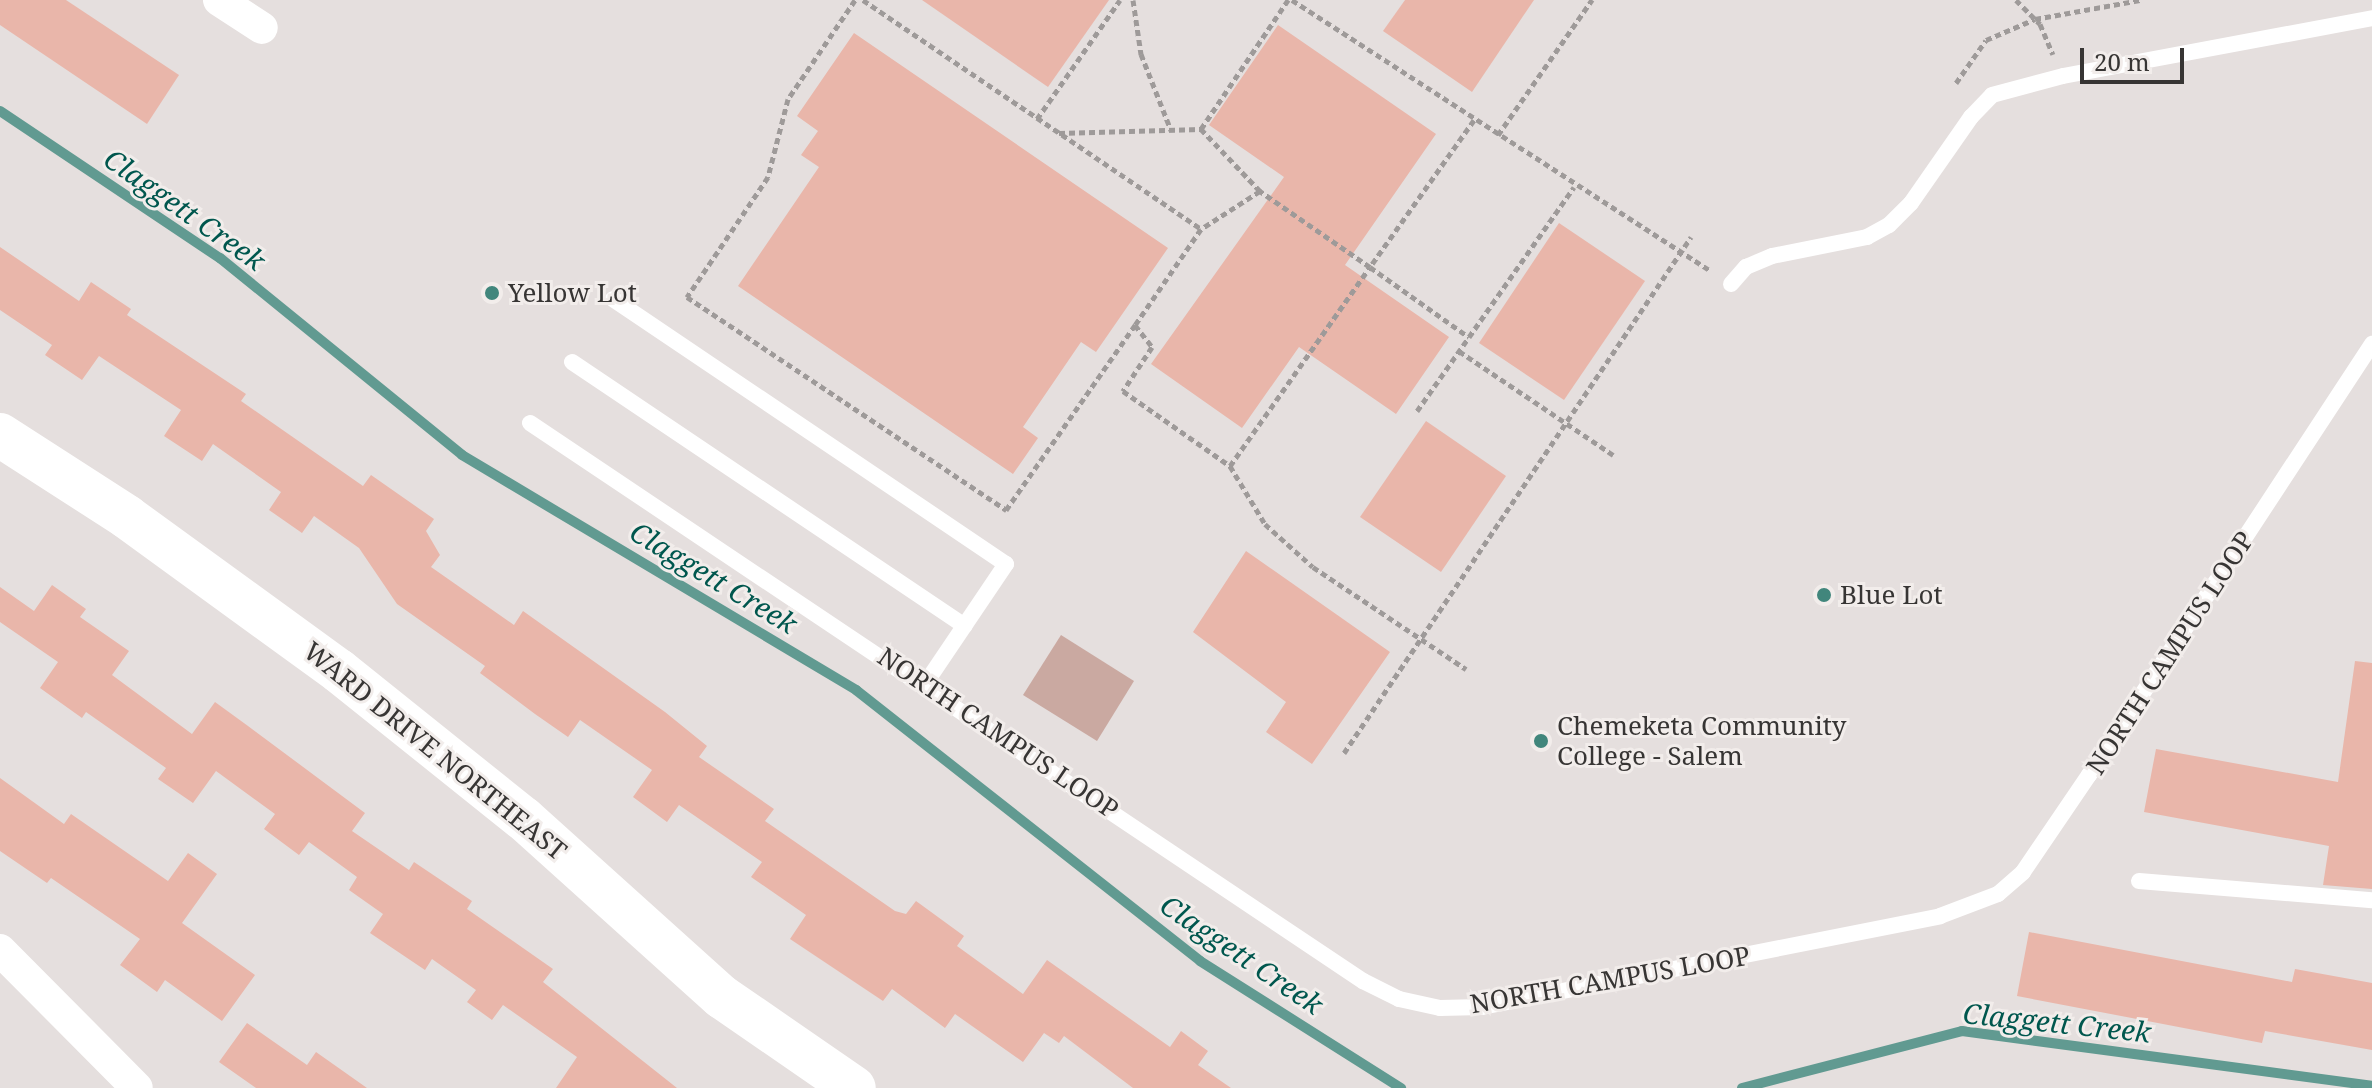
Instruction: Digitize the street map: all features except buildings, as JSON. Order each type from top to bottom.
[{"type":"street","points":[[219,0],[262,28]]},
{"type":"street","name":"WARD DRIVE NORTHEAST","points":[[0,435],[127,517],[339,671],[524,819],[722,997],[854,1088]]},
{"type":"street","points":[[0,950],[137,1088]]},
{"type":"lane","points":[[1731,284],[1746,267],[1772,256],[1867,237],[1889,225],[1911,203],[1971,117],[1992,95],[2063,76],[2372,18]]},
{"type":"lane","points":[[613,299],[1006,564],[925,684]]},
{"type":"lane","name":"NORTH CAMPUS LOOP","points":[[530,423],[925,684],[1363,981],[1399,999],[1440,1008],[1482,1007],[1940,916],[1998,894],[2023,872],[2372,344]]},
{"type":"lane","points":[[572,362],[965,626]]},
{"type":"lane","points":[[2139,881],[2372,900]]},
{"type":"path","points":[[855,0],[788,99],[768,177],[687,297],[1006,510],[1201,229],[1260,191]]},
{"type":"path","points":[[863,0],[1201,229]]},
{"type":"path","points":[[1037,119],[1120,0]]},
{"type":"path","points":[[1133,0],[1141,54],[1171,130]]},
{"type":"path","points":[[1201,129],[1290,0],[1574,187],[1731,284]]},
{"type":"path","points":[[1498,135],[1592,0]]},
{"type":"path","points":[[2016,0],[2035,19],[2063,76]]},
{"type":"path","points":[[1956,83],[1986,40],[2035,19],[2141,0]]},
{"type":"path","points":[[1230,466],[1474,120]]},
{"type":"path","points":[[1059,133],[1201,129],[1260,191],[1469,337]]},
{"type":"path","points":[[1417,411],[1574,187]]},
{"type":"path","points":[[1344,753],[1691,237]]},
{"type":"path","points":[[1135,325],[1152,347],[1123,391],[1230,466],[1265,524],[1313,567],[1466,669]]},
{"type":"path","points":[[1459,351],[1613,455]]},
{"type":"shaded area","points":[[1061,635],[1134,681],[1097,741],[1023,695]]},
{"type":"waterway","name":"Claggett Creek","points":[[0,111],[220,258],[462,455],[856,690],[1200,961],[1401,1088]]},
{"type":"waterway","name":"Claggett Creek","points":[[1742,1088],[1962,1031],[2372,1086]]},
{"type":"place","name":"Yellow Lot","points":[[492,293]]},
{"type":"place","name":"Blue Lot","points":[[1824,595]]},
{"type":"place","name":"Chemeketa Community College - Salem","points":[[1541,741]]}]
